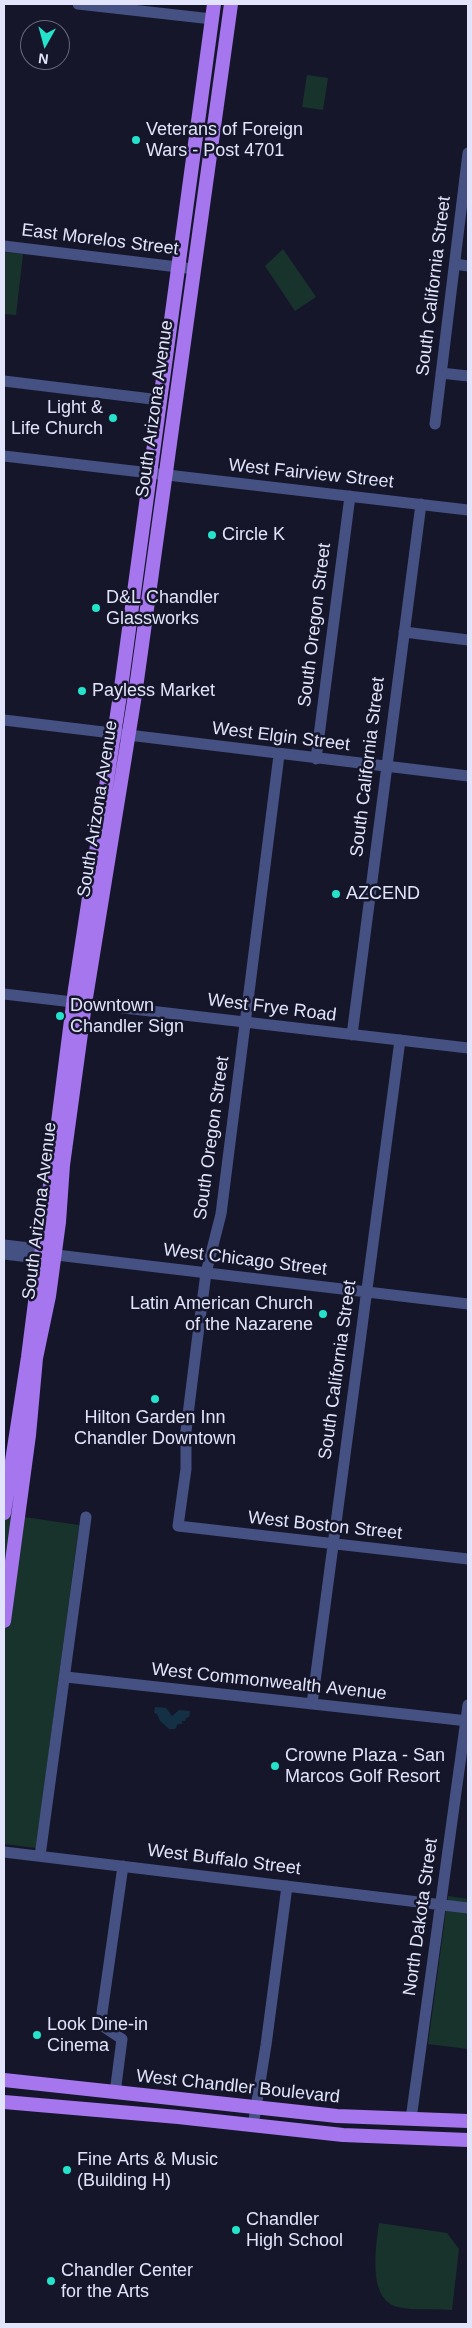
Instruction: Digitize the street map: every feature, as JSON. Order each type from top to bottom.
[{"type":"main road","name":"South Arizona Avenue","points":[[121,735],[150,473],[214,4]]},
{"type":"main road","name":"South Arizona Avenue","points":[[4,1509],[48,1254],[79,1003],[121,735],[165,475],[231,4]]},
{"type":"main road","name":"South Arizona Avenue","points":[[4,1621],[32,1408],[36,1358],[47,1311],[48,1254]]},
{"type":"main road","name":"West Chandler Boulevard","points":[[4,2080],[337,2116],[468,2121]]},
{"type":"main road","name":"West Chandler Boulevard","points":[[4,2102],[343,2135],[468,2140]]},
{"type":"street","points":[[78,4],[212,19]]},
{"type":"street","name":"South California Street","points":[[435,424],[468,153]]},
{"type":"street","name":"East Morelos Street","points":[[4,246],[193,269]]},
{"type":"street","points":[[455,264],[468,266]]},
{"type":"street","points":[[441,374],[468,376]]},
{"type":"street","points":[[4,381],[160,400]]},
{"type":"street","name":"West Fairview Street","points":[[4,456],[468,510]]},
{"type":"street","name":"South Oregon Street","points":[[316,759],[350,496]]},
{"type":"street","name":"South California Street","points":[[352,1035],[421,504]]},
{"type":"street","points":[[404,632],[468,640]]},
{"type":"street","name":"West Elgin Street","points":[[4,720],[468,776]]},
{"type":"street","name":"South Oregon Street","points":[[178,1526],[186,1469],[186,1431],[206,1273],[221,1214],[279,754]]},
{"type":"street","name":"West Frye Road","points":[[4,994],[468,1048]]},
{"type":"street","name":"South California Street","points":[[312,1704],[400,1040]]},
{"type":"street","points":[[4,1245],[30,1248],[48,1254]]},
{"type":"street","points":[[4,1254],[29,1257],[48,1254]]},
{"type":"street","name":"West Chicago Street","points":[[48,1254],[468,1304]]},
{"type":"street","points":[[4,1509],[19,1509]]},
{"type":"street","points":[[40,1856],[66,1676],[86,1517]]},
{"type":"street","name":"West Boston Street","points":[[178,1526],[468,1560]]},
{"type":"street","name":"West Commonwealth Avenue","points":[[66,1676],[467,1721]]},
{"type":"street","name":"North Dakota Street","points":[[411,2119],[468,1705]]},
{"type":"street","name":"West Buffalo Street","points":[[4,1852],[468,1908]]},
{"type":"street","points":[[115,2093],[122,2039],[104,2027],[102,2013],[122,1866]]},
{"type":"street","points":[[253,2126],[286,1886]]},
{"type":"green space","points":[[307,75],[328,78],[323,110],[302,107]]},
{"type":"green space","points":[[283,249],[316,297],[295,311],[265,266]]},
{"type":"green space","points":[[4,252],[23,254],[16,315],[4,314]]},
{"type":"green space","points":[[4,1514],[79,1525],[36,1848],[4,1844]]},
{"type":"green space","points":[[448,1896],[468,1899],[468,2049],[428,2044]]},
{"type":"green space","points":[[379,2223],[447,2233],[459,2249],[452,2310],[405,2308],[388,2302],[382,2294],[376,2271],[376,2245]]},
{"type":"water","points":[[155,1707],[166,1708],[172,1716],[179,1710],[190,1711],[189,1717],[182,1721],[182,1724],[178,1724],[175,1729],[169,1729],[160,1721],[157,1714],[154,1713]]},
{"type":"place","name":"Veterans of Foreign Wars - Post 4701","points":[[136,140]]},
{"type":"place","name":"Light & Life Church","points":[[113,418]]},
{"type":"place","name":"Circle K","points":[[212,535]]},
{"type":"place","name":"D&L Chandler Glassworks","points":[[96,608]]},
{"type":"place","name":"Payless Market","points":[[82,691]]},
{"type":"place","name":"AZCEND","points":[[336,894]]},
{"type":"place","name":"Downtown Chandler Sign","points":[[60,1016]]},
{"type":"place","name":"Latin American Church of the Nazarene","points":[[323,1314]]},
{"type":"place","name":"Hilton Garden Inn Chandler Downtown","points":[[155,1399]]},
{"type":"place","name":"Crowne Plaza - San Marcos Golf Resort","points":[[275,1766]]},
{"type":"place","name":"Look Dine-in Cinema","points":[[37,2035]]},
{"type":"place","name":"Fine Arts & Music (Building H)","points":[[67,2170]]},
{"type":"place","name":"Chandler High School","points":[[236,2230]]},
{"type":"place","name":"Chandler Center for the Arts","points":[[51,2281]]}]
